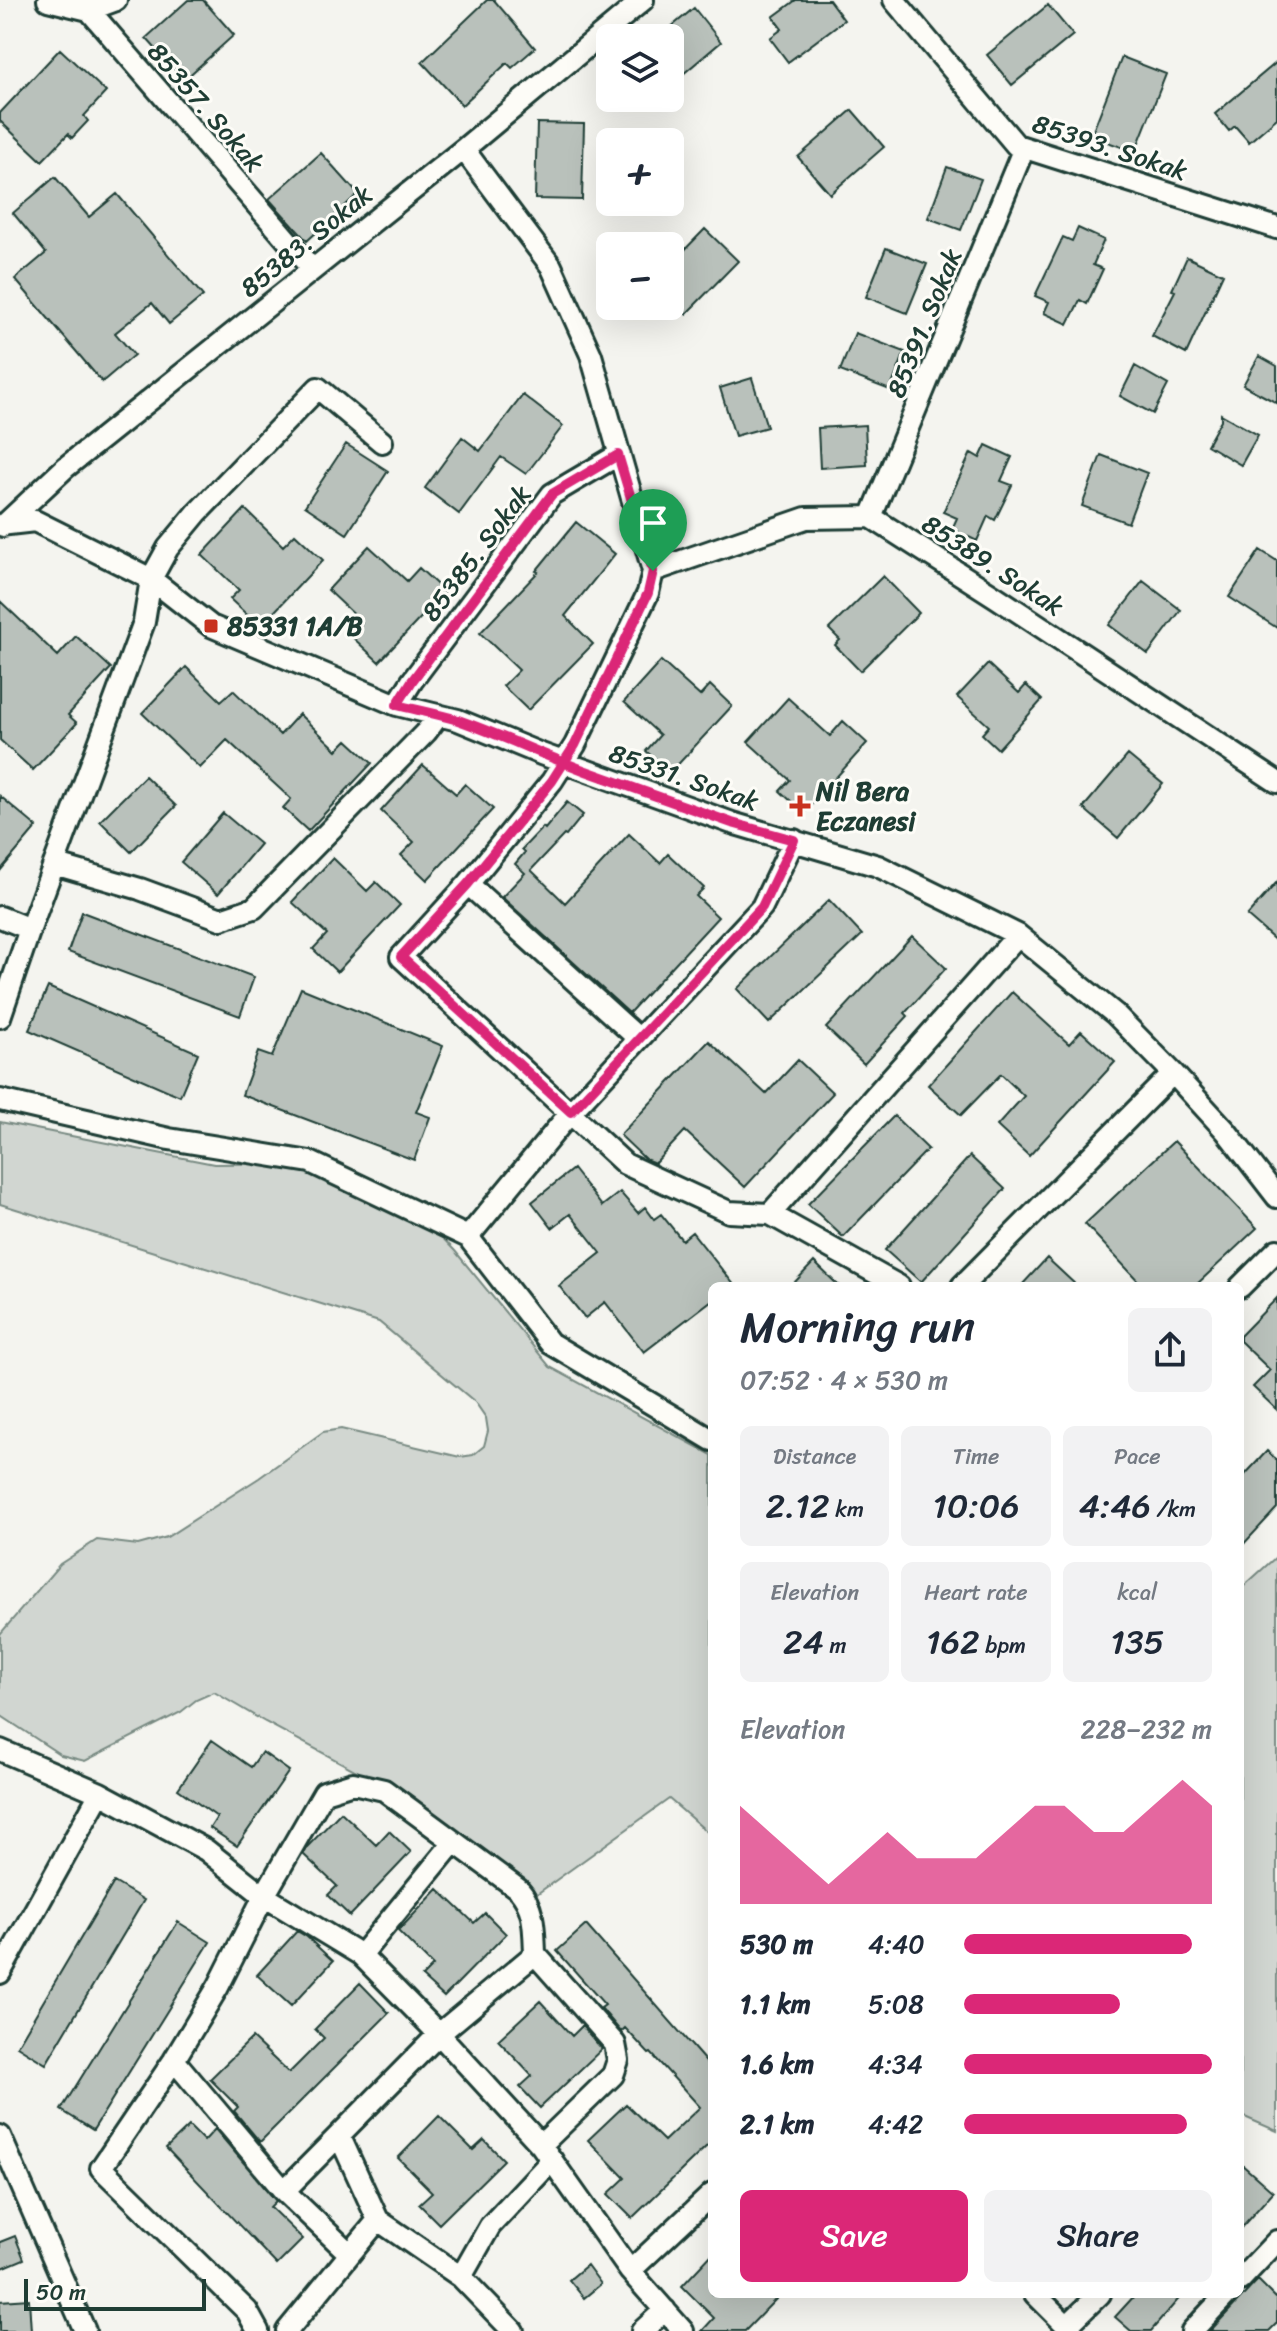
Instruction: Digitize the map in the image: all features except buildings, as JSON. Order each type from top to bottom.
[{"type":"street","points":[[48,0],[89,10],[116,0]]},
{"type":"street","name":"85383. Sokak","points":[[1,527],[66,467],[465,148],[643,0]]},
{"type":"street","name":"85393. Sokak","points":[[894,0],[1016,145],[1277,228]]},
{"type":"street","name":"85357. Sokak","points":[[89,10],[312,269]]},
{"type":"street","points":[[465,148],[551,266],[591,355],[653,571],[648,593],[564,763],[468,884],[401,957],[625,1164],[729,1212],[770,1214],[892,1282]]},
{"type":"street","name":"85391. Sokak","points":[[871,517],[1024,148]]},
{"type":"street","points":[[0,1017],[144,622],[151,579],[168,548],[197,513],[318,388],[382,442]]},
{"type":"street","name":"85385. Sokak","points":[[397,705],[552,494],[618,455]]},
{"type":"street","points":[[653,571],[806,518],[871,517]]},
{"type":"street","name":"85389. Sokak","points":[[871,517],[1277,782]]},
{"type":"street","name":"85331. Sokak","points":[[1,527],[35,521],[151,579],[211,626],[397,705],[458,720],[564,763],[732,823],[878,866],[1018,935],[1115,1014],[1226,1131],[1277,1197]]},
{"type":"street","points":[[54,864],[140,889],[221,919],[254,908],[439,715]]},
{"type":"street","points":[[468,1237],[571,1112],[762,907],[794,840]]},
{"type":"street","points":[[468,884],[639,1039]]},
{"type":"street","points":[[0,917],[30,929]]},
{"type":"street","points":[[770,1214],[1018,935]]},
{"type":"street","points":[[966,1282],[1173,1073]]},
{"type":"street","points":[[0,1100],[169,1139],[310,1162],[468,1237],[550,1343],[708,1438]]},
{"type":"street","points":[[1244,1283],[1277,1250]]},
{"type":"street","points":[[0,1750],[100,1793],[206,1850],[264,1896],[361,1955],[439,2034],[546,2153],[630,2271],[683,2331]]},
{"type":"street","points":[[258,2331],[247,2311],[101,2168],[174,2060],[218,1987],[264,1896],[324,1792],[353,1783],[384,1790],[518,1889],[528,1900],[535,1954],[615,2044],[618,2060],[613,2075],[546,2153],[490,2226],[461,2277]]},
{"type":"street","points":[[0,1973],[100,1793]]},
{"type":"street","points":[[361,1955],[453,1843]]},
{"type":"street","points":[[284,2191],[439,2034],[535,1954]]},
{"type":"street","points":[[174,2060],[284,2191],[350,2254]]},
{"type":"street","points":[[339,2135],[378,2220],[461,2277],[513,2331]]},
{"type":"street","points":[[0,2136],[85,2331]]},
{"type":"street","points":[[630,2271],[708,2198]]},
{"type":"street","points":[[287,2331],[378,2220]]},
{"type":"street","points":[[1244,2276],[1277,2241]]},
{"type":"street","points":[[1039,2298],[1070,2329],[1097,2298]]},
{"type":"street","points":[[1192,2331],[1223,2298]]},
{"type":"street","points":[[642,2331],[665,2310]]},
{"type":"shaded area","points":[[0,1122],[214,1164],[299,1163],[436,1231],[550,1367],[708,1453],[708,1833],[669,1799],[534,1896],[422,1806],[214,1692],[85,1761],[61,1755],[0,1715],[0,1634],[60,1564],[97,1540],[138,1545],[167,1537],[259,1478],[323,1432],[341,1429],[460,1457],[473,1455],[484,1446],[488,1431],[486,1418],[475,1402],[379,1322],[0,1204]]},
{"type":"shaded area","points":[[1277,1556],[1277,2131],[1244,2117],[1244,1586]]},
{"type":"place","name":"85331 1A/B","points":[[211,626]]},
{"type":"place","name":"Nil Bera Eczanesi","points":[[800,806]]},
{"type":"route","points":[[653,571],[618,455],[552,494],[397,705],[458,720],[541,754],[564,763],[586,771],[732,823],[794,840],[762,907],[571,1112],[401,957],[468,884],[564,763],[648,593],[653,571]]}]
